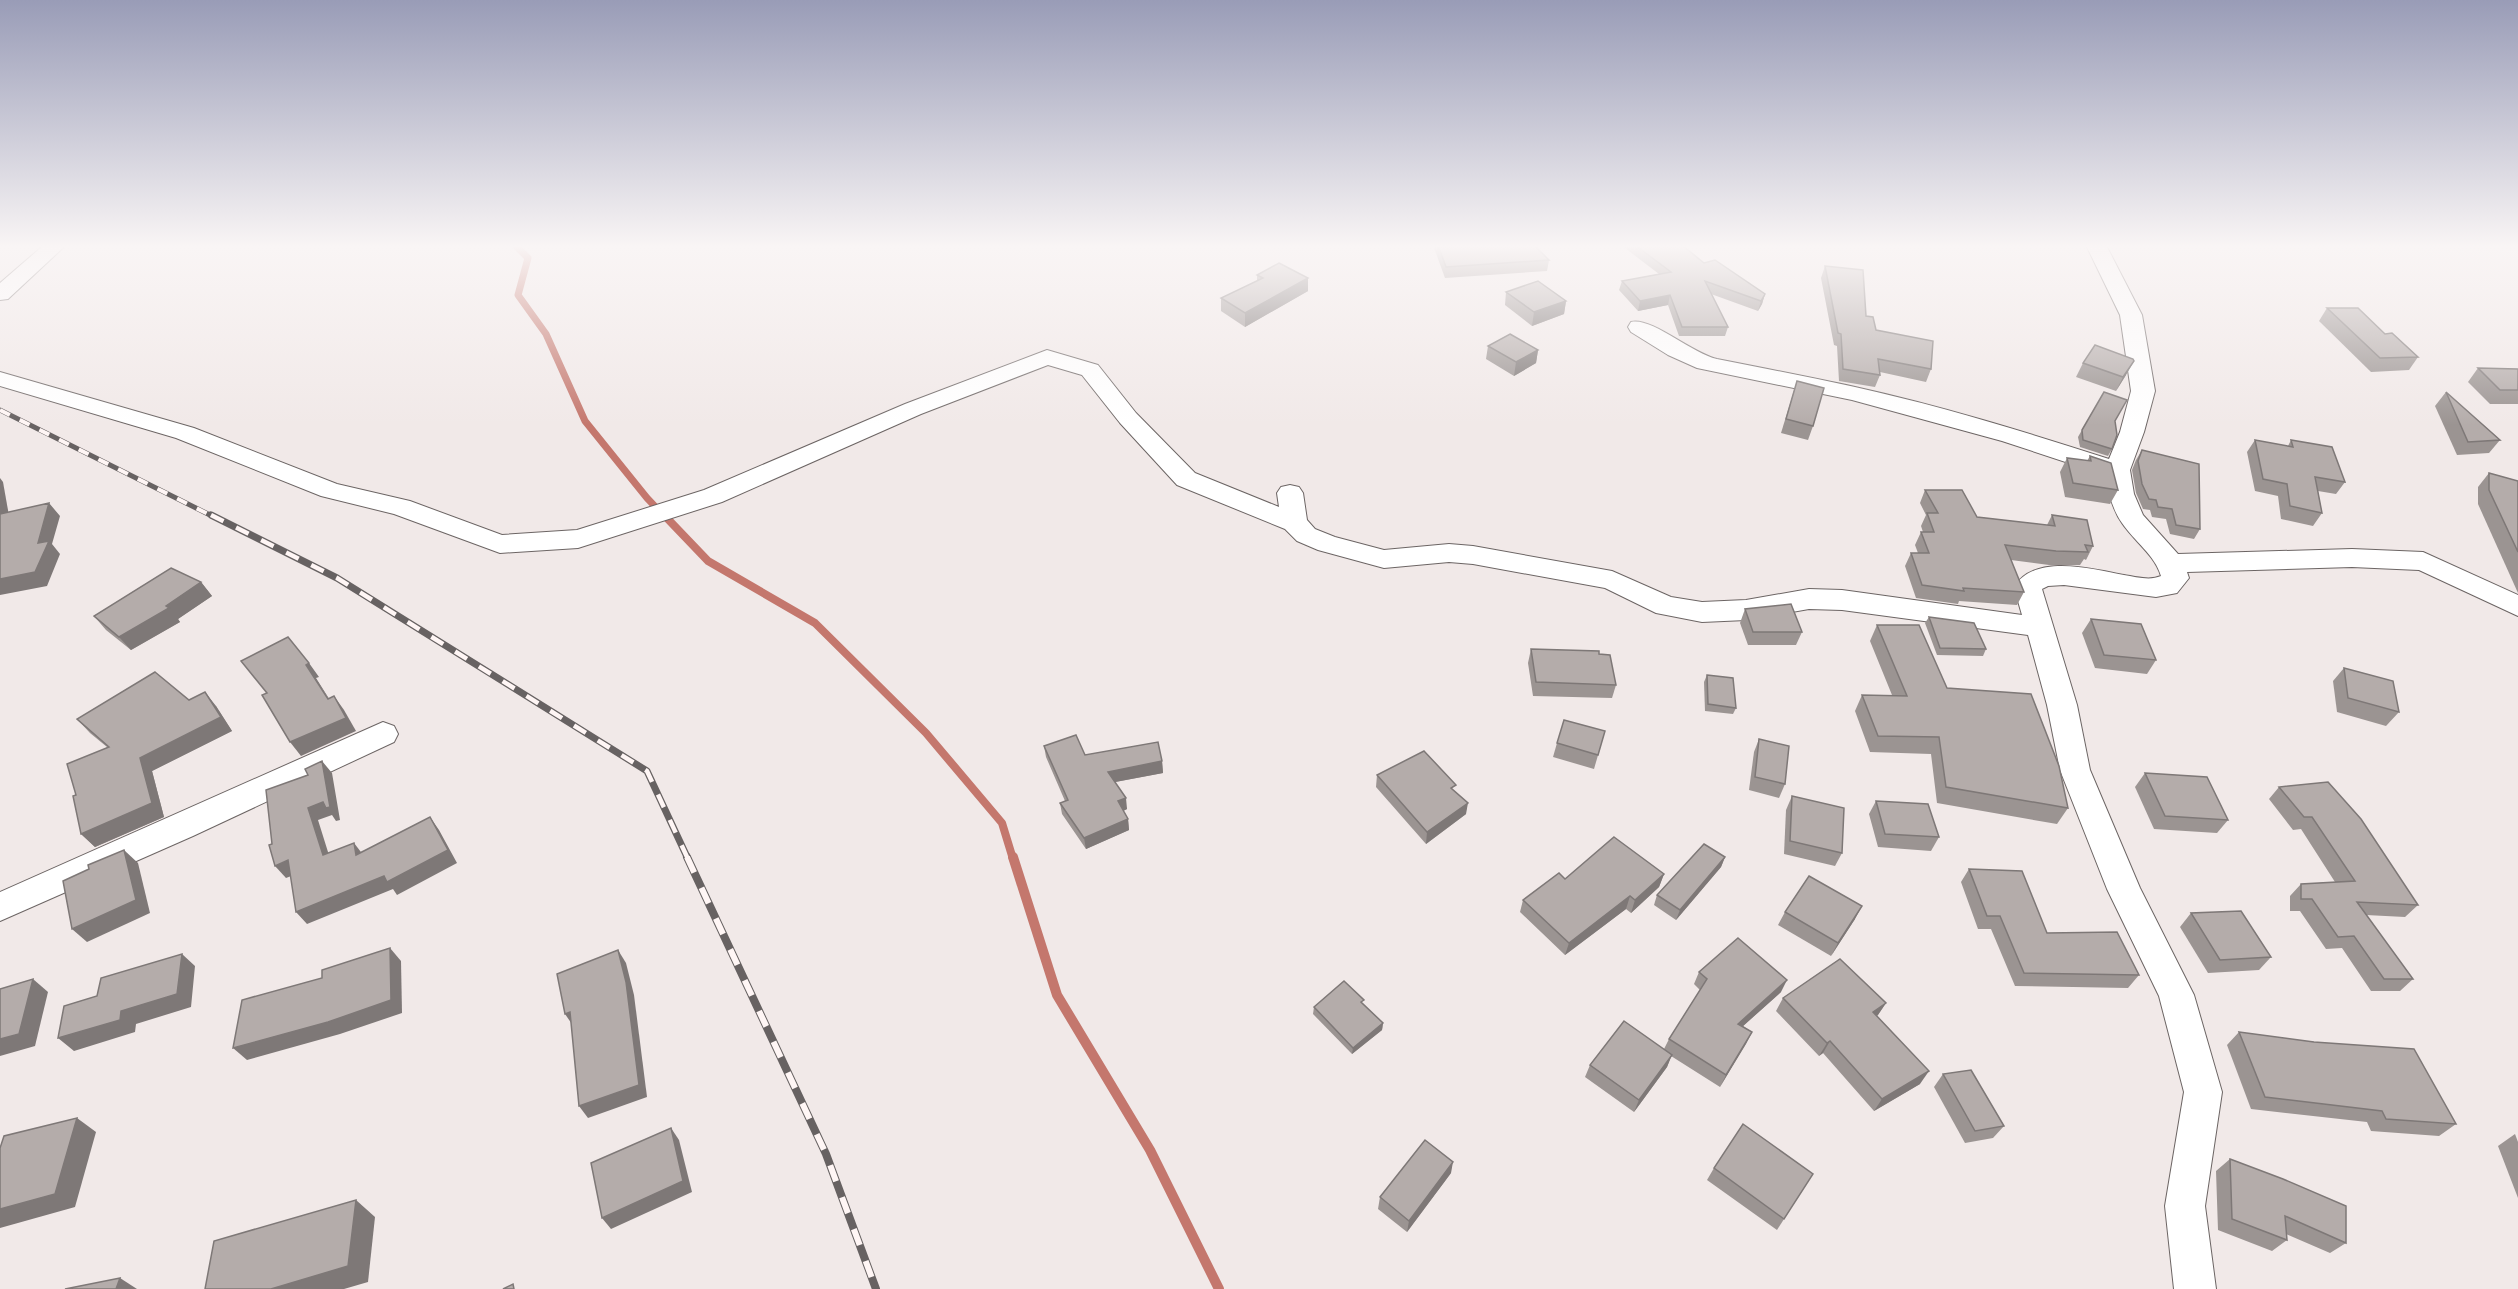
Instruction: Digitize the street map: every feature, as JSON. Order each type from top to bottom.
[{"type":"street","points":[[2126,305],[2131,315],[2143,391],[2132,432],[2117,470],[2121,494],[2132,519],[2171,563],[2175,578],[2167,586],[2146,588],[2065,576],[2040,577],[2031,581],[2028,587],[2062,705],[2075,770],[2124,889],[2175,995],[2203,1092],[2185,1206],[2195,1289]]},
{"type":"street","points":[[1639,327],[1676,350],[1705,363],[1855,394],[2011,436],[2117,470]]},
{"type":"street","points":[[0,379],[185,433],[330,489],[401,507],[500,544],[578,539],[712,496],[914,409],[1047,357],[1090,370],[1128,418],[1186,479],[1294,523],[1306,535],[1327,544],[1384,559],[1449,552],[1612,580],[1639,595],[1666,606],[1702,612],[1746,610],[1809,599],[1842,600],[2040,627]]},
{"type":"street","points":[[1290,493],[1294,523]]},
{"type":"street","points":[[2171,563],[2352,558],[2423,561],[2518,606]]},
{"type":"street","points":[[0,907],[182,827],[383,734]]},
{"type":"building","points":[[1232,305],[1259,305],[1245,313]]},
{"type":"building","points":[[1524,305],[1554,305],[1534,312]]},
{"type":"building","points":[[1674,305],[1717,305],[1728,327],[1682,327]]},
{"type":"building","points":[[1833,305],[1865,305],[1866,316],[1873,317],[1876,330],[1933,341],[1931,369],[1878,359],[1880,375],[1843,369],[1841,334],[1838,333]]},
{"type":"building","points":[[2327,308],[2358,308],[2385,334],[2392,333],[2418,357],[2380,358]]},
{"type":"building","points":[[1510,334],[1538,350],[1516,362],[1488,346]]},
{"type":"building","points":[[2095,345],[2133,359],[2134,361],[2123,377],[2083,363]]},
{"type":"building","points":[[2478,368],[2518,369],[2518,390],[2500,390]]},
{"type":"building","points":[[1797,381],[1824,388],[1813,426],[1786,419]]},
{"type":"building","points":[[2104,392],[2127,400],[2115,421],[2117,435],[2112,449],[2083,440],[2082,430]]},
{"type":"building","points":[[2446,392],[2500,440],[2468,442]]},
{"type":"building","points":[[2255,440],[2293,447],[2291,440],[2332,447],[2345,482],[2315,477],[2322,513],[2290,506],[2287,484],[2263,479]]},
{"type":"building","points":[[2142,450],[2199,464],[2200,529],[2176,525],[2172,509],[2158,507],[2156,500],[2149,499],[2142,484],[2138,461]]},
{"type":"building","points":[[2090,456],[2111,463],[2118,490],[2073,483],[2067,458],[2091,461]]},
{"type":"building","points":[[2489,473],[2518,481],[2518,552],[2489,490]]},
{"type":"building","points":[[1925,490],[1962,490],[1977,517],[2055,526],[2052,515],[2087,520],[2093,546],[2085,545],[2088,552],[2005,545],[2024,592],[1963,588],[1964,591],[1922,585],[1911,553],[1929,553],[1921,532],[1934,532],[1927,513],[1938,513]]},
{"type":"building","points":[[49,503],[38,543],[49,541],[35,572],[0,579],[0,514]]},
{"type":"building","points":[[171,568],[201,582],[166,606],[169,608],[119,637],[94,616]]},
{"type":"building","points":[[1791,604],[1802,632],[1753,632],[1745,609]]},
{"type":"building","points":[[1929,617],[1974,623],[1986,649],[1940,648]]},
{"type":"building","points":[[2091,619],[2141,624],[2156,660],[2104,655]]},
{"type":"building","points":[[1877,625],[1919,625],[1947,688],[2031,694],[2059,766],[2068,808],[1946,787],[1939,737],[1878,736],[1862,695],[1907,696]]},
{"type":"building","points":[[288,637],[309,663],[306,665],[328,699],[334,696],[346,718],[290,742],[262,695],[267,693],[241,661]]},
{"type":"building","points":[[1531,649],[1599,651],[1599,654],[1610,655],[1616,685],[1536,682]]},
{"type":"building","points":[[2344,668],[2393,681],[2399,712],[2348,698]]},
{"type":"building","points":[[155,672],[189,700],[205,692],[221,717],[140,758],[152,803],[81,834],[73,796],[76,795],[67,764],[109,747],[77,719]]},
{"type":"building","points":[[1707,675],[1733,678],[1736,708],[1708,704]]},
{"type":"building","points":[[1564,720],[1605,731],[1598,755],[1557,743]]},
{"type":"building","points":[[1076,735],[1085,755],[1158,742],[1162,761],[1108,772],[1126,798],[1118,801],[1128,819],[1084,838],[1060,803],[1068,800],[1044,746]]},
{"type":"building","points":[[1759,739],[1789,746],[1785,784],[1755,777]]},
{"type":"building","points":[[1424,751],[1456,785],[1451,788],[1468,803],[1427,832],[1377,775]]},
{"type":"building","points":[[322,761],[330,807],[326,808],[323,802],[308,808],[323,855],[354,843],[356,855],[430,817],[448,850],[387,882],[384,876],[296,912],[288,860],[275,866],[269,845],[272,844],[266,790],[308,775],[305,769]]},
{"type":"building","points":[[2145,773],[2207,777],[2228,820],[2165,816]]},
{"type":"building","points":[[2328,782],[2361,819],[2418,905],[2357,902],[2413,979],[2384,979],[2354,936],[2338,937],[2312,899],[2301,899],[2301,884],[2355,881],[2312,817],[2304,817],[2279,787]]},
{"type":"building","points":[[1792,796],[1844,808],[1842,853],[1790,841]]},
{"type":"building","points":[[1876,801],[1928,804],[1939,837],[1885,834]]},
{"type":"building","points":[[1614,837],[1664,874],[1635,900],[1630,896],[1569,943],[1523,900],[1559,873],[1565,879]]},
{"type":"building","points":[[1704,844],[1725,857],[1680,910],[1657,895]]},
{"type":"building","points":[[124,850],[136,900],[72,929],[63,881],[89,869],[88,865]]},
{"type":"building","points":[[1969,869],[2022,871],[2047,933],[2117,932],[2139,975],[2024,973],[2000,916],[1987,916]]},
{"type":"building","points":[[1809,876],[1862,906],[1838,943],[1785,912]]},
{"type":"building","points":[[2241,911],[2271,957],[2220,960],[2191,913]]},
{"type":"building","points":[[1738,938],[1787,980],[1738,1024],[1752,1032],[1726,1075],[1669,1039],[1707,979],[1699,972]]},
{"type":"building","points":[[390,948],[391,1000],[328,1022],[233,1048],[242,1000],[322,978],[322,970]]},
{"type":"building","points":[[618,950],[626,982],[639,1085],[579,1106],[570,1012],[565,1014],[557,974]]},
{"type":"building","points":[[182,954],[177,994],[121,1011],[120,1020],[58,1038],[64,1006],[97,996],[101,978]]},
{"type":"building","points":[[1840,959],[1886,1003],[1873,1012],[1929,1071],[1882,1099],[1830,1041],[1827,1043],[1783,998]]},
{"type":"building","points":[[33,979],[19,1034],[0,1039],[0,989]]},
{"type":"building","points":[[1344,981],[1364,1000],[1361,1002],[1383,1023],[1353,1048],[1314,1007]]},
{"type":"building","points":[[1624,1021],[1672,1055],[1639,1100],[1590,1065]]},
{"type":"building","points":[[2239,1032],[2314,1042],[2414,1049],[2456,1124],[2386,1119],[2382,1111],[2265,1097]]},
{"type":"building","points":[[1971,1070],[2004,1126],[1975,1131],[1943,1074]]},
{"type":"building","points":[[77,1118],[55,1194],[0,1209],[0,1148],[4,1136]]},
{"type":"building","points":[[1743,1124],[1813,1174],[1784,1219],[1714,1168]]},
{"type":"building","points":[[671,1128],[683,1181],[602,1218],[591,1163]]},
{"type":"building","points":[[1425,1140],[1453,1162],[1409,1221],[1380,1197]]},
{"type":"building","points":[[2230,1159],[2346,1206],[2346,1243],[2285,1216],[2287,1240],[2232,1219]]},
{"type":"building","points":[[356,1200],[348,1266],[271,1289],[205,1289],[214,1241]]},
{"type":"building","points":[[120,1278],[116,1289],[65,1289]]},
{"type":"building","points":[[513,1284],[514,1289],[503,1289]]},
{"type":"waterway","points":[[525,305],[546,334],[585,421],[665,517]]},
{"type":"waterway","points":[[664,515],[708,561],[815,623],[926,733],[1002,823],[1013,859]]},
{"type":"waterway","points":[[1013,857],[1057,995],[1150,1150],[1219,1289]]},
{"type":"railway","points":[[0,410],[214,517]]},
{"type":"railway","points":[[211,515],[337,578],[647,771],[688,859]]},
{"type":"railway","points":[[687,857],[826,1154],[876,1289]]}]
